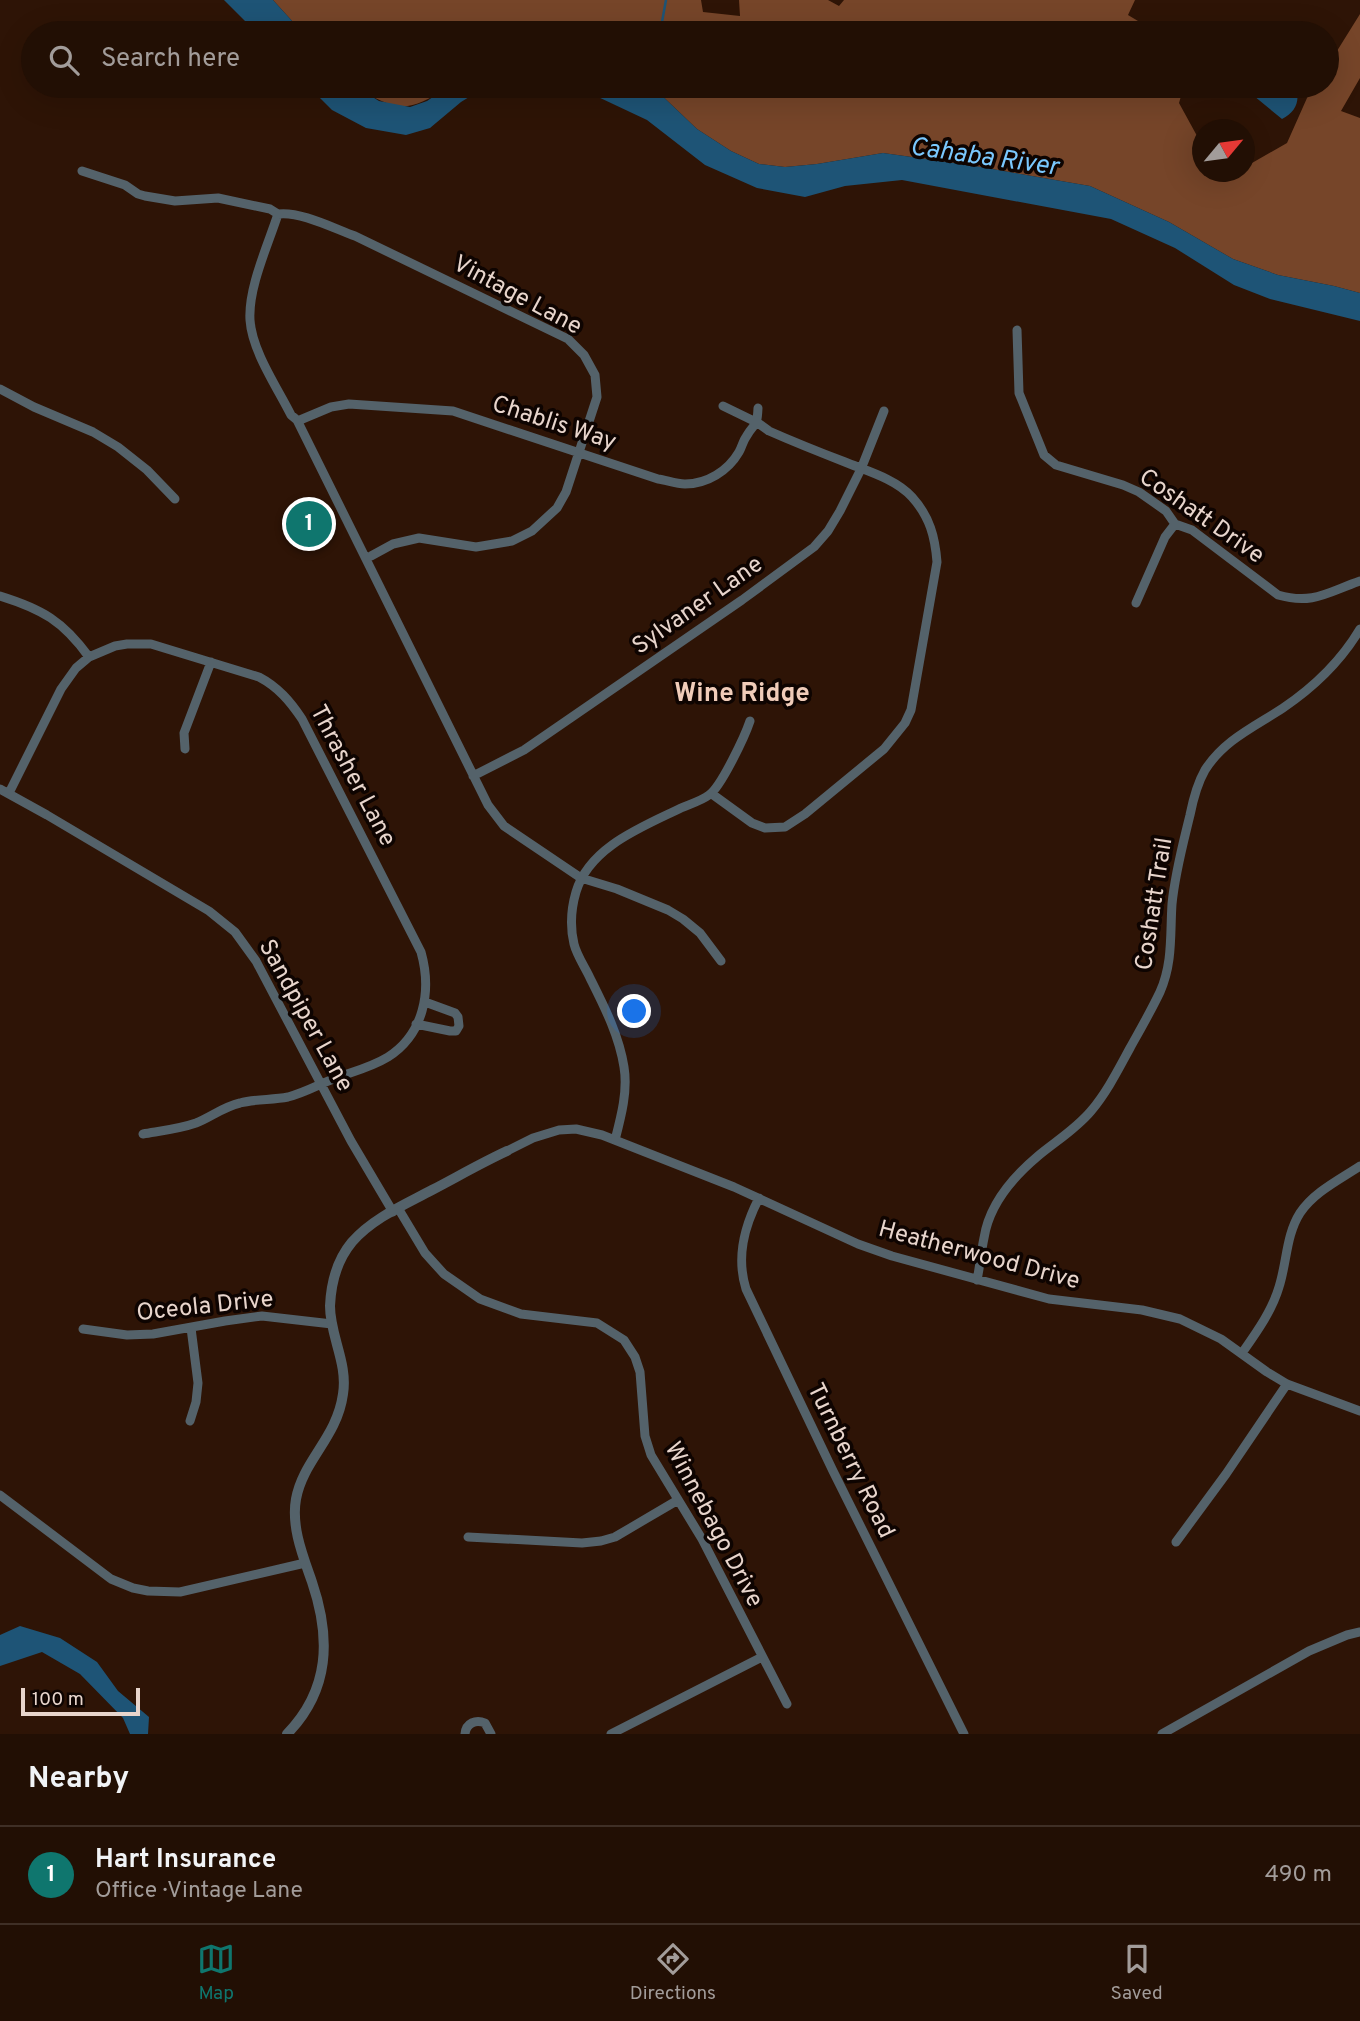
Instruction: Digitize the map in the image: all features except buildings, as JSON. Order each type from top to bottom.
[{"type":"street","name":"Vintage Lane","points":[[82,171],[125,185],[145,196],[176,201],[218,198],[270,209],[278,214],[288,213],[355,236],[568,339],[584,355],[595,375],[597,397],[566,492],[557,508],[532,531],[512,541],[476,547],[419,538],[394,544],[367,557]]},
{"type":"street","points":[[278,214],[254,286],[250,320],[257,349],[291,415],[297,420],[367,557],[488,805],[504,827],[581,878],[630,894],[683,919],[700,933],[721,961]]},
{"type":"street","name":"Coshatt Drive","points":[[1017,330],[1018,393],[1044,455],[1055,466],[1139,492],[1166,510],[1175,524],[1192,530],[1278,595],[1294,600],[1313,598],[1360,581]]},
{"type":"street","points":[[0,389],[93,432],[118,447],[147,470],[174,499]]},
{"type":"street","name":"Chablis Way","points":[[297,420],[331,407],[349,404],[453,411],[658,479],[684,484],[705,481],[723,471],[758,423]]},
{"type":"street","points":[[712,794],[752,823],[765,828],[785,827],[805,814],[884,749],[905,723],[911,710],[937,562],[931,526],[906,492],[861,468],[769,431],[723,406]]},
{"type":"street","points":[[758,408],[758,423]]},
{"type":"street","name":"Sylvaner Lane","points":[[473,776],[524,750],[742,600],[814,547],[840,511],[884,411]]},
{"type":"street","points":[[1136,603],[1165,537],[1175,524]]},
{"type":"street","points":[[0,596],[26,604],[51,617],[73,636],[89,657]]},
{"type":"street","name":"Coshatt Trail","points":[[977,1280],[988,1223],[1011,1181],[1092,1110],[1149,1016],[1170,957],[1172,904],[1179,862],[1192,801],[1205,770],[1229,741],[1288,704],[1321,677],[1343,654],[1360,629]]},
{"type":"street","name":"Thrasher Lane","points":[[4,791],[61,689],[76,668],[89,657],[115,646],[140,643],[164,647],[259,677],[271,683],[288,699],[302,719],[417,940],[426,977],[425,1002],[406,1039],[388,1057],[367,1068],[289,1097],[238,1103],[190,1125],[143,1134]]},
{"type":"street","points":[[185,749],[184,733],[211,662]]},
{"type":"street","points":[[615,1140],[622,1107],[624,1068],[616,1036],[575,947],[571,926],[572,906],[581,878],[609,845],[712,794],[743,741],[750,721]]},
{"type":"street","name":"Sandpiper Lane","points":[[4,791],[166,885],[225,923],[245,943],[371,1177],[395,1210]]},
{"type":"street","points":[[416,1024],[453,1032],[459,1026],[455,1013],[425,1002]]},
{"type":"street","name":"Heatherwood Drive","points":[[507,1151],[546,1133],[569,1129],[587,1131],[759,1198],[858,1244],[903,1260],[1049,1299],[1166,1315],[1208,1332],[1287,1384],[1360,1410]]},
{"type":"street","points":[[287,1734],[309,1708],[319,1683],[324,1658],[321,1616],[296,1528],[296,1501],[307,1470],[337,1421],[345,1382],[330,1318],[332,1280],[352,1243],[376,1222],[507,1151]]},
{"type":"street","points":[[1242,1353],[1275,1299],[1291,1233],[1300,1214],[1317,1194],[1360,1166]]},
{"type":"street","name":"Turnberry Road","points":[[759,1198],[749,1219],[742,1247],[741,1268],[746,1289],[833,1472],[964,1734]]},
{"type":"street","name":"Winnebago Drive","points":[[395,1210],[433,1263],[480,1299],[521,1314],[597,1323],[624,1340],[635,1357],[640,1373],[647,1445],[702,1539],[787,1704]]},
{"type":"street","name":"Oceola Drive","points":[[83,1329],[140,1335],[262,1316],[331,1324]]},
{"type":"street","points":[[190,1421],[198,1383],[191,1328]]},
{"type":"street","points":[[1176,1542],[1226,1475],[1287,1384]]},
{"type":"street","points":[[0,1494],[98,1570],[133,1588],[163,1593],[180,1592],[305,1563]]},
{"type":"street","points":[[468,1537],[582,1543],[601,1541],[615,1537],[678,1500]]},
{"type":"street","points":[[1162,1734],[1309,1651],[1360,1632]]},
{"type":"street","points":[[611,1734],[762,1657]]},
{"type":"street","points":[[465,1734],[465,1730],[475,1721],[480,1721],[489,1728],[491,1734]]},
{"type":"shaded area","points":[[273,0],[701,0],[703,12],[740,16],[739,0],[828,0],[839,6],[844,0],[1135,0],[1128,15],[1138,21],[292,21]]},
{"type":"shaded area","points":[[1360,14],[1360,78],[1341,111],[1360,118],[1360,293],[1278,275],[1233,259],[1169,222],[1090,186],[883,153],[785,167],[759,164],[731,151],[697,129],[664,98],[1180,98],[1179,103],[1192,127],[1192,182],[1255,182],[1255,161],[1287,143],[1307,98],[1339,98],[1339,48]]},
{"type":"shaded area","points":[[376,98],[429,98],[402,106]]},
{"type":"water","points":[[224,0],[273,0],[292,21],[245,21]]},
{"type":"water","points":[[320,98],[374,98],[410,107],[431,98],[468,98],[430,128],[406,135],[366,128],[332,110]]},
{"type":"water","points":[[600,98],[664,98],[697,129],[731,151],[759,164],[785,167],[883,153],[1090,186],[1169,222],[1233,259],[1278,275],[1360,293],[1360,321],[1270,299],[1234,285],[1175,248],[1111,219],[902,180],[845,186],[805,197],[757,188],[705,165],[647,120]]},
{"type":"water","points":[[1256,98],[1297,98],[1291,113],[1282,119]]},
{"type":"water","points":[[20,1626],[60,1638],[97,1662],[118,1691],[149,1717],[148,1734],[130,1734],[123,1718],[80,1674],[42,1652],[0,1666],[0,1635]]},
{"type":"waterway","points":[[662,21],[666,0]]},
{"type":"place","name":"Hart Insurance","points":[[309,524]]},
{"type":"district","name":"Wine Ridge","points":[[742,694]]},
{"type":"water label","name":"Cahaba River","points":[[984,158]]}]
